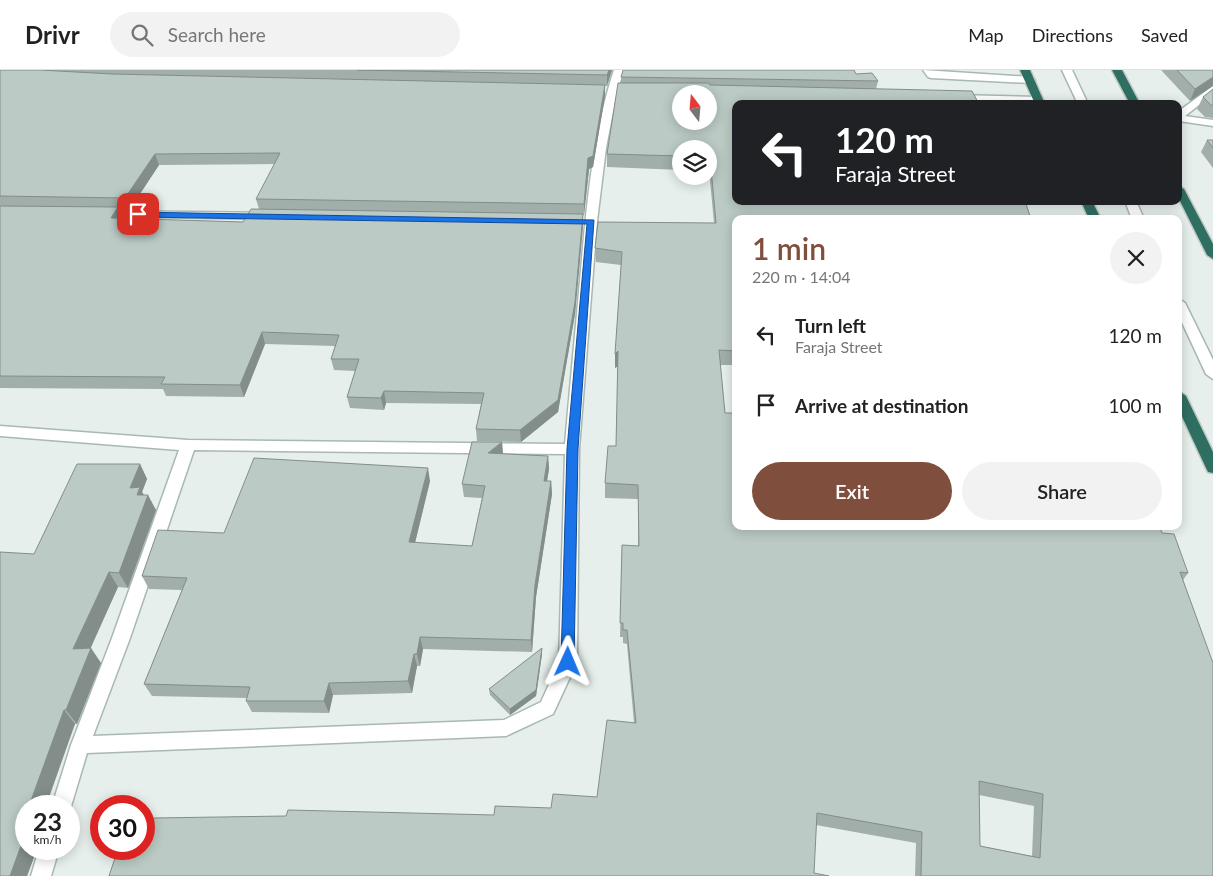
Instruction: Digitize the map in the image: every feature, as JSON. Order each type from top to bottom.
[{"type":"highway","points":[[1025,70],[1038,100]]},
{"type":"highway","points":[[1117,70],[1133,100]]},
{"type":"highway","points":[[1182,195],[1213,255]]},
{"type":"highway","points":[[1182,402],[1213,468]]},
{"type":"street","points":[[80,745],[506,728],[547,708],[568,662],[572,449],[586,221],[611,91],[619,70]]},
{"type":"street","points":[[928,70],[931,75],[958,78],[1030,80]]},
{"type":"street","points":[[1067,70],[1081,100]]},
{"type":"street","points":[[1182,115],[1213,89]]},
{"type":"street","points":[[942,98],[990,100]]},
{"type":"street","points":[[1182,118],[1213,123]]},
{"type":"street","points":[[89,214],[276,216]]},
{"type":"street","points":[[1182,309],[1213,374]]},
{"type":"street","points":[[0,431],[188,445],[572,449]]},
{"type":"street","points":[[65,795],[80,745],[121,638],[188,445]]},
{"type":"street","points":[[40,876],[45,860]]},
{"type":"building","points":[[0,70],[605,85],[593,156],[588,158],[584,204],[256,199],[280,153],[155,154],[125,198],[0,196]]},
{"type":"building","points":[[357,70],[609,70],[607,75]]},
{"type":"building","points":[[623,70],[854,70],[856,74],[872,73],[878,81],[621,77]]},
{"type":"building","points":[[1177,70],[1213,70],[1213,77],[1195,89]]},
{"type":"building","points":[[618,83],[708,83],[710,85],[672,85],[672,130],[718,130],[718,85],[972,91],[977,100],[732,100],[732,205],[1026,205],[1030,215],[732,215],[732,351],[719,350],[725,413],[732,413],[732,530],[1161,530],[1162,533],[1174,534],[1188,573],[1180,572],[1213,663],[1213,876],[921,876],[922,832],[817,813],[814,873],[829,876],[109,876],[114,860],[155,860],[155,818],[286,816],[288,810],[494,815],[495,806],[551,808],[553,794],[597,797],[607,720],[636,723],[627,630],[623,630],[623,623],[620,623],[622,545],[639,546],[638,485],[605,483],[608,446],[616,446],[618,351],[615,354],[622,252],[595,248],[598,222],[716,223],[713,185],[717,185],[717,140],[672,140],[672,156],[607,154]],"holes":[[[979,781],[1043,794],[1040,858],[980,846]]]},
{"type":"building","points":[[1213,89],[1213,106],[1203,97]]},
{"type":"building","points":[[1207,140],[1213,140],[1213,148]]},
{"type":"building","points":[[0,206],[118,207],[111,218],[243,222],[251,209],[583,214],[575,302],[558,400],[520,430],[476,429],[484,393],[384,391],[381,398],[347,397],[359,359],[331,359],[339,335],[262,332],[240,385],[161,384],[165,377],[0,376]]},
{"type":"building","points":[[472,442],[502,442],[488,453],[548,456],[544,481],[551,481],[535,585],[531,640],[420,637],[417,654],[414,654],[408,681],[329,683],[324,701],[246,701],[250,687],[144,684],[187,578],[142,576],[158,530],[224,533],[254,458],[428,468],[409,542],[472,546],[485,486],[462,484]]},
{"type":"building","points":[[77,464],[140,464],[130,488],[140,487],[137,495],[148,495],[119,573],[109,572],[73,649],[91,648],[66,710],[64,710],[33,795],[15,795],[16,860],[10,876],[0,876],[0,552],[34,554]]},
{"type":"building","points":[[542,648],[536,690],[510,709],[489,689]]},
{"type":"route","points":[[138,214],[591,221],[572,449],[568,662]]}]
